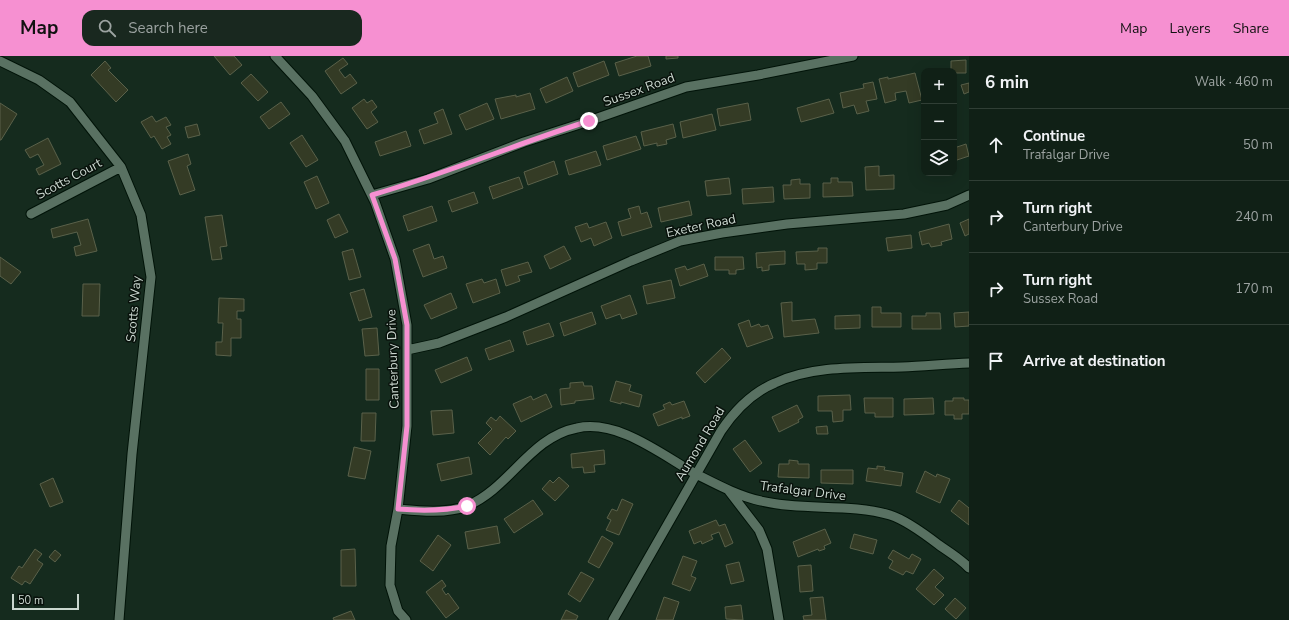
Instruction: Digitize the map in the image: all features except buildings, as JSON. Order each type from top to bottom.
[{"type":"street","name":"Canterbury Drive","points":[[275,56],[312,96],[345,141],[372,195],[397,266],[407,325],[407,426],[398,509],[391,546],[390,585],[398,611],[406,620]]},
{"type":"street","name":"Sussex Road","points":[[372,195],[428,179],[524,142],[686,87],[758,75],[853,56]]},
{"type":"street","name":"Scotts Way","points":[[0,62],[39,80],[70,102],[120,167],[141,215],[151,277],[132,454],[119,620]]},
{"type":"street","name":"Scotts Court","points":[[30,214],[120,167]]},
{"type":"street","name":"Exeter Road","points":[[407,350],[439,343],[506,317],[631,261],[680,241],[722,233],[787,224],[904,214],[947,205],[969,195]]},
{"type":"street","name":"Aumond Road","points":[[613,620],[721,431],[736,409],[753,396],[774,383],[797,375],[858,367],[901,367],[969,363]]},
{"type":"street","name":"Trafalgar Drive","points":[[398,509],[420,511],[448,510],[467,506],[491,490],[553,436],[577,428],[598,426],[624,434],[728,490],[760,501],[866,511],[891,515],[924,533],[969,568]]},
{"type":"street","points":[[728,490],[759,530],[767,549],[780,620]]},
{"type":"route","points":[[467,506],[448,510],[420,511],[398,509],[407,426],[407,325],[403,292],[395,259],[372,195],[428,179],[524,142],[589,121]]}]
